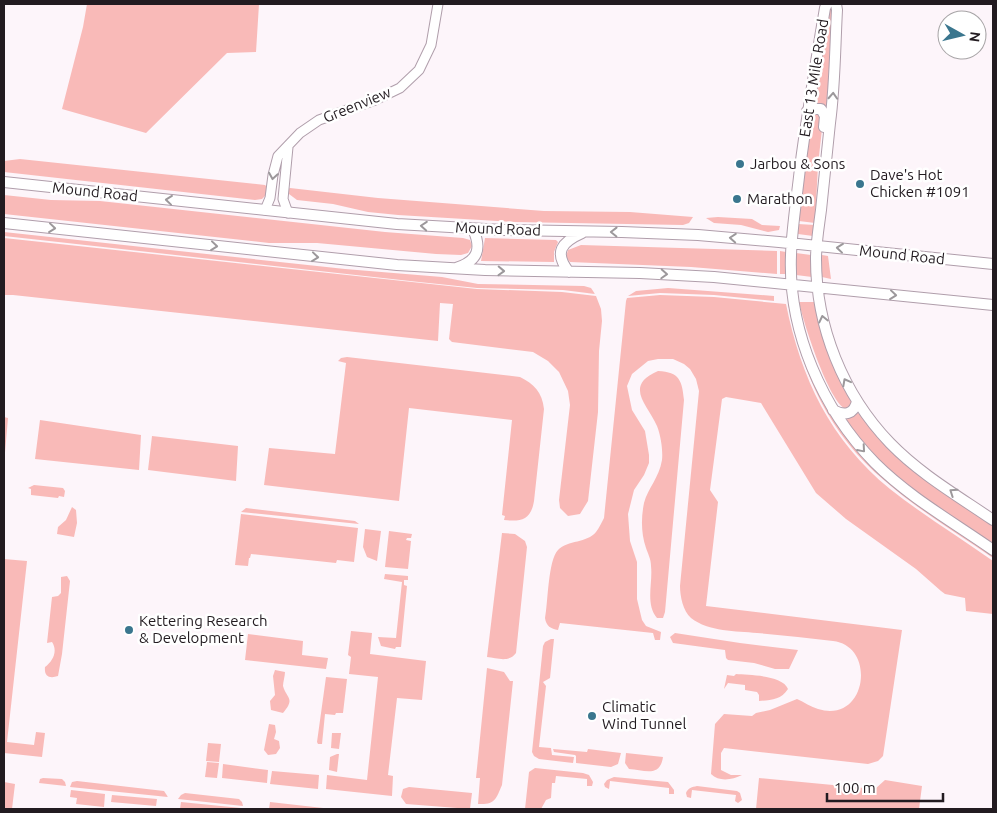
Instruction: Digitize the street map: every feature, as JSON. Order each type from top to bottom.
[{"type":"main road","name":"East 13 Mile Road","points":[[827,4],[807,111],[792,243],[792,284],[797,318],[808,359],[833,410],[855,440],[886,474],[993,550]]},
{"type":"main road","name":"East 13 Mile Road","points":[[836,4],[838,10],[832,101],[816,246],[818,287],[823,321],[832,350],[845,380],[857,402],[871,421],[900,453],[993,520]]},
{"type":"main road","points":[[807,111],[816,108],[824,112],[821,157],[826,162]]},
{"type":"main road","name":"Mound Road","points":[[4,182],[397,224],[473,229],[698,235],[993,264]]},
{"type":"main road","points":[[4,222],[356,261],[453,269],[699,276],[993,305]]},
{"type":"main road","points":[[453,269],[469,262],[476,254],[478,244],[473,229]]},
{"type":"main road","points":[[569,272],[562,262],[561,251],[567,242],[586,231]]},
{"type":"main road","points":[[833,410],[840,414],[849,414],[854,410],[857,402]]},
{"type":"street","name":"Greenview","points":[[265,210],[270,198],[278,156],[300,133],[311,124],[375,100],[400,88],[419,70],[431,45],[438,4]]},
{"type":"street","points":[[288,147],[283,199],[288,213]]},
{"type":"shaded area","points":[[87,4],[259,4],[256,52],[227,53],[146,133],[62,109]]},
{"type":"shaded area","points":[[832,9],[827,106],[814,103],[829,10]]},
{"type":"shaded area","points":[[814,113],[819,114],[823,120],[818,165],[815,223],[799,221],[811,119]]},
{"type":"shaded area","points":[[20,159],[265,185],[267,187],[266,195],[262,199],[255,200],[4,172],[4,161]]},
{"type":"shaded area","points":[[288,189],[378,198],[544,211],[630,212],[693,217],[689,223],[683,225],[515,222],[398,215],[297,200],[289,194]]},
{"type":"shaded area","points":[[4,195],[51,200],[100,201],[385,232],[463,238],[470,240],[472,246],[468,253],[461,255],[317,243],[269,243],[4,214]]},
{"type":"shaded area","points":[[706,218],[752,219],[762,225],[780,226],[779,230],[768,232],[741,225],[714,223]]},
{"type":"shaded area","points":[[798,224],[815,225],[813,236],[798,234]]},
{"type":"shaded area","points":[[4,232],[345,269],[442,277],[478,284],[584,286],[591,288],[595,294],[563,290],[477,288],[419,282],[4,236]]},
{"type":"shaded area","points":[[4,238],[477,289],[562,292],[596,296],[601,309],[602,321],[599,351],[598,412],[588,501],[580,514],[568,516],[560,508],[559,500],[570,405],[568,391],[559,372],[548,361],[533,352],[452,342],[449,339],[453,304],[440,303],[438,341],[4,295]]},
{"type":"shaded area","points":[[485,238],[556,240],[558,242],[554,252],[554,262],[481,261]]},
{"type":"shaded area","points":[[581,245],[777,251],[777,274],[691,267],[570,262],[566,257],[568,250]]},
{"type":"shaded area","points":[[780,251],[786,252],[787,273],[785,274],[780,274]]},
{"type":"shaded area","points":[[796,253],[811,255],[812,277],[796,275]]},
{"type":"shaded area","points":[[822,255],[828,256],[831,279],[822,277]]},
{"type":"shaded area","points":[[668,288],[774,296],[774,301],[714,295],[660,293],[628,296],[636,291]]},
{"type":"shaded area","points":[[660,295],[714,297],[786,304],[800,357],[810,382],[821,406],[851,450],[890,489],[993,561],[993,614],[966,611],[965,598],[945,594],[916,569],[846,519],[816,493],[761,403],[726,397],[722,399],[710,490],[718,502],[706,606],[902,630],[883,756],[878,761],[868,764],[724,748],[721,753],[721,770],[731,775],[742,775],[726,779],[714,777],[711,774],[715,724],[724,714],[752,716],[797,699],[818,709],[835,711],[847,705],[856,695],[861,669],[856,656],[847,646],[833,641],[714,628],[698,623],[686,611],[681,599],[680,586],[699,391],[696,379],[690,369],[673,359],[648,361],[632,374],[627,386],[632,410],[645,431],[649,455],[649,463],[634,490],[628,514],[630,541],[637,562],[637,599],[642,620],[646,626],[661,632],[660,640],[655,640],[653,633],[560,623],[558,630],[551,628],[546,623],[549,582],[555,555],[562,547],[592,536],[604,518],[627,298]]},
{"type":"shaded area","points":[[799,302],[815,302],[831,360],[851,399],[851,406],[846,409],[839,403],[825,378],[811,343]]},
{"type":"shaded area","points":[[789,303],[812,380],[827,409],[845,435],[866,459],[889,480],[940,519],[993,555],[993,558],[924,512],[898,492],[865,463],[848,443],[833,423],[810,379],[794,330]]},
{"type":"shaded area","points":[[347,357],[520,377],[533,386],[539,393],[544,409],[534,501],[528,516],[520,520],[510,521],[504,520],[505,516],[502,515],[512,420],[409,408],[399,501],[264,485],[269,448],[335,454],[346,363],[338,361],[341,358]]},
{"type":"shaded area","points":[[658,371],[671,373],[679,379],[684,400],[663,618],[657,618],[651,606],[651,563],[644,542],[642,526],[644,503],[658,472],[662,460],[662,452],[657,426],[644,403],[640,389],[642,383],[648,377]]},
{"type":"shaded area","points":[[858,413],[957,500],[993,525],[993,545],[906,486],[875,458],[846,420]]},
{"type":"shaded area","points":[[4,417],[8,418],[4,464]]},
{"type":"shaded area","points":[[40,420],[141,435],[139,470],[35,459]]},
{"type":"shaded area","points":[[152,436],[238,446],[236,481],[148,470]]},
{"type":"shaded area","points":[[34,485],[63,488],[65,491],[64,497],[31,495],[31,489],[28,488]]},
{"type":"shaded area","points":[[72,507],[76,510],[77,523],[74,537],[57,534],[58,527],[66,520]]},
{"type":"shaded area","points":[[246,508],[355,521],[359,524],[241,512]]},
{"type":"shaded area","points":[[241,514],[358,528],[354,562],[337,560],[336,563],[251,554],[248,566],[235,565]]},
{"type":"shaded area","points":[[365,529],[381,531],[377,561],[367,557],[363,547]]},
{"type":"shaded area","points":[[389,531],[412,534],[411,538],[406,540],[411,541],[408,569],[385,567]]},
{"type":"shaded area","points":[[502,533],[515,534],[525,541],[527,547],[516,653],[506,659],[487,657]]},
{"type":"shaded area","points":[[4,559],[27,561],[7,742],[34,745],[36,732],[45,733],[42,757],[4,753]]},
{"type":"shaded area","points":[[385,574],[408,576],[408,580],[404,580],[404,585],[407,586],[401,647],[396,647],[395,649],[381,646],[378,637],[396,638],[402,582],[384,579]]},
{"type":"shaded area","points":[[67,576],[70,581],[62,654],[58,676],[50,677],[46,675],[45,667],[55,652],[52,642],[47,643],[52,597],[58,596],[61,593],[61,577]]},
{"type":"shaded area","points":[[351,631],[372,633],[370,654],[426,661],[422,700],[397,698],[388,775],[393,776],[392,796],[326,789],[327,775],[367,780],[378,677],[349,674],[351,657],[348,655]]},
{"type":"shaded area","points":[[675,633],[798,650],[789,669],[775,669],[754,663],[728,660],[725,650],[673,643],[670,637]]},
{"type":"shaded area","points":[[248,634],[303,641],[302,655],[328,658],[326,669],[245,660]]},
{"type":"shaded area","points":[[554,639],[550,678],[543,682],[546,686],[539,747],[551,748],[552,755],[574,757],[573,763],[539,759],[532,752],[543,646],[545,642]]},
{"type":"shaded area","points":[[487,668],[504,672],[510,681],[513,681],[502,785],[494,800],[478,804],[480,778],[476,778]]},
{"type":"shaded area","points":[[275,670],[285,672],[283,686],[290,701],[283,713],[271,710],[270,701],[275,695],[273,676]]},
{"type":"shaded area","points":[[736,674],[773,678],[785,684],[788,689],[785,693],[772,700],[759,701],[757,692],[745,690],[745,685],[728,683],[724,689],[727,675],[734,676]]},
{"type":"shaded area","points":[[326,677],[347,679],[343,713],[336,713],[335,715],[325,714],[322,744],[318,744],[317,742]]},
{"type":"shaded area","points":[[269,724],[275,725],[274,739],[279,741],[280,748],[276,754],[268,755],[264,750]]},
{"type":"shaded area","points":[[332,733],[341,733],[339,749],[331,748]]},
{"type":"shaded area","points":[[208,743],[221,744],[219,762],[206,761]]},
{"type":"shaded area","points":[[553,749],[587,752],[588,749],[621,753],[618,764],[611,767],[576,763],[575,755],[554,752]]},
{"type":"shaded area","points":[[626,753],[663,757],[659,768],[646,771],[629,769],[625,763]]},
{"type":"shaded area","points":[[339,754],[337,772],[329,770],[330,757]]},
{"type":"shaded area","points":[[207,762],[219,763],[217,778],[205,777]]},
{"type":"shaded area","points":[[223,764],[268,770],[267,783],[222,778]]},
{"type":"shaded area","points":[[535,768],[583,773],[589,775],[593,782],[592,786],[587,786],[587,779],[556,776],[555,783],[552,783],[551,798],[546,800],[541,809],[525,809],[529,772]]},
{"type":"shaded area","points":[[272,771],[319,775],[318,789],[270,784]]},
{"type":"shaded area","points":[[614,777],[668,782],[674,790],[674,794],[669,794],[669,788],[610,781],[609,789],[605,787],[604,784],[607,780]]},
{"type":"shaded area","points":[[759,778],[875,789],[885,780],[922,786],[919,809],[756,809]]},
{"type":"shaded area","points":[[40,779],[62,779],[66,786],[39,783]]},
{"type":"shaded area","points":[[4,782],[15,784],[12,809],[4,809]]},
{"type":"shaded area","points":[[72,782],[164,791],[168,797],[70,787]]},
{"type":"shaded area","points":[[697,786],[737,791],[740,793],[742,800],[738,803],[735,801],[736,795],[692,790],[691,798],[687,797],[686,793],[688,790]]},
{"type":"shaded area","points":[[409,787],[472,793],[470,809],[406,804],[401,797],[403,789]]},
{"type":"shaded area","points":[[71,790],[105,794],[104,807],[76,804],[77,798],[70,797]]},
{"type":"shaded area","points":[[185,793],[239,799],[243,806],[178,799]]},
{"type":"shaded area","points":[[112,795],[157,799],[156,806],[111,802]]},
{"type":"shaded area","points":[[181,802],[241,808],[180,809]]},
{"type":"shaded area","points":[[270,802],[332,809],[269,809]]},
{"type":"place","name":"Jarbou & Sons","points":[[740,164]]},
{"type":"place","name":"Dave's Hot Chicken #1091","points":[[860,184]]},
{"type":"place","name":"Marathon","points":[[737,199]]},
{"type":"place","name":"Kettering Research & Development","points":[[129,630]]},
{"type":"place","name":"Climatic Wind Tunnel","points":[[592,716]]}]
